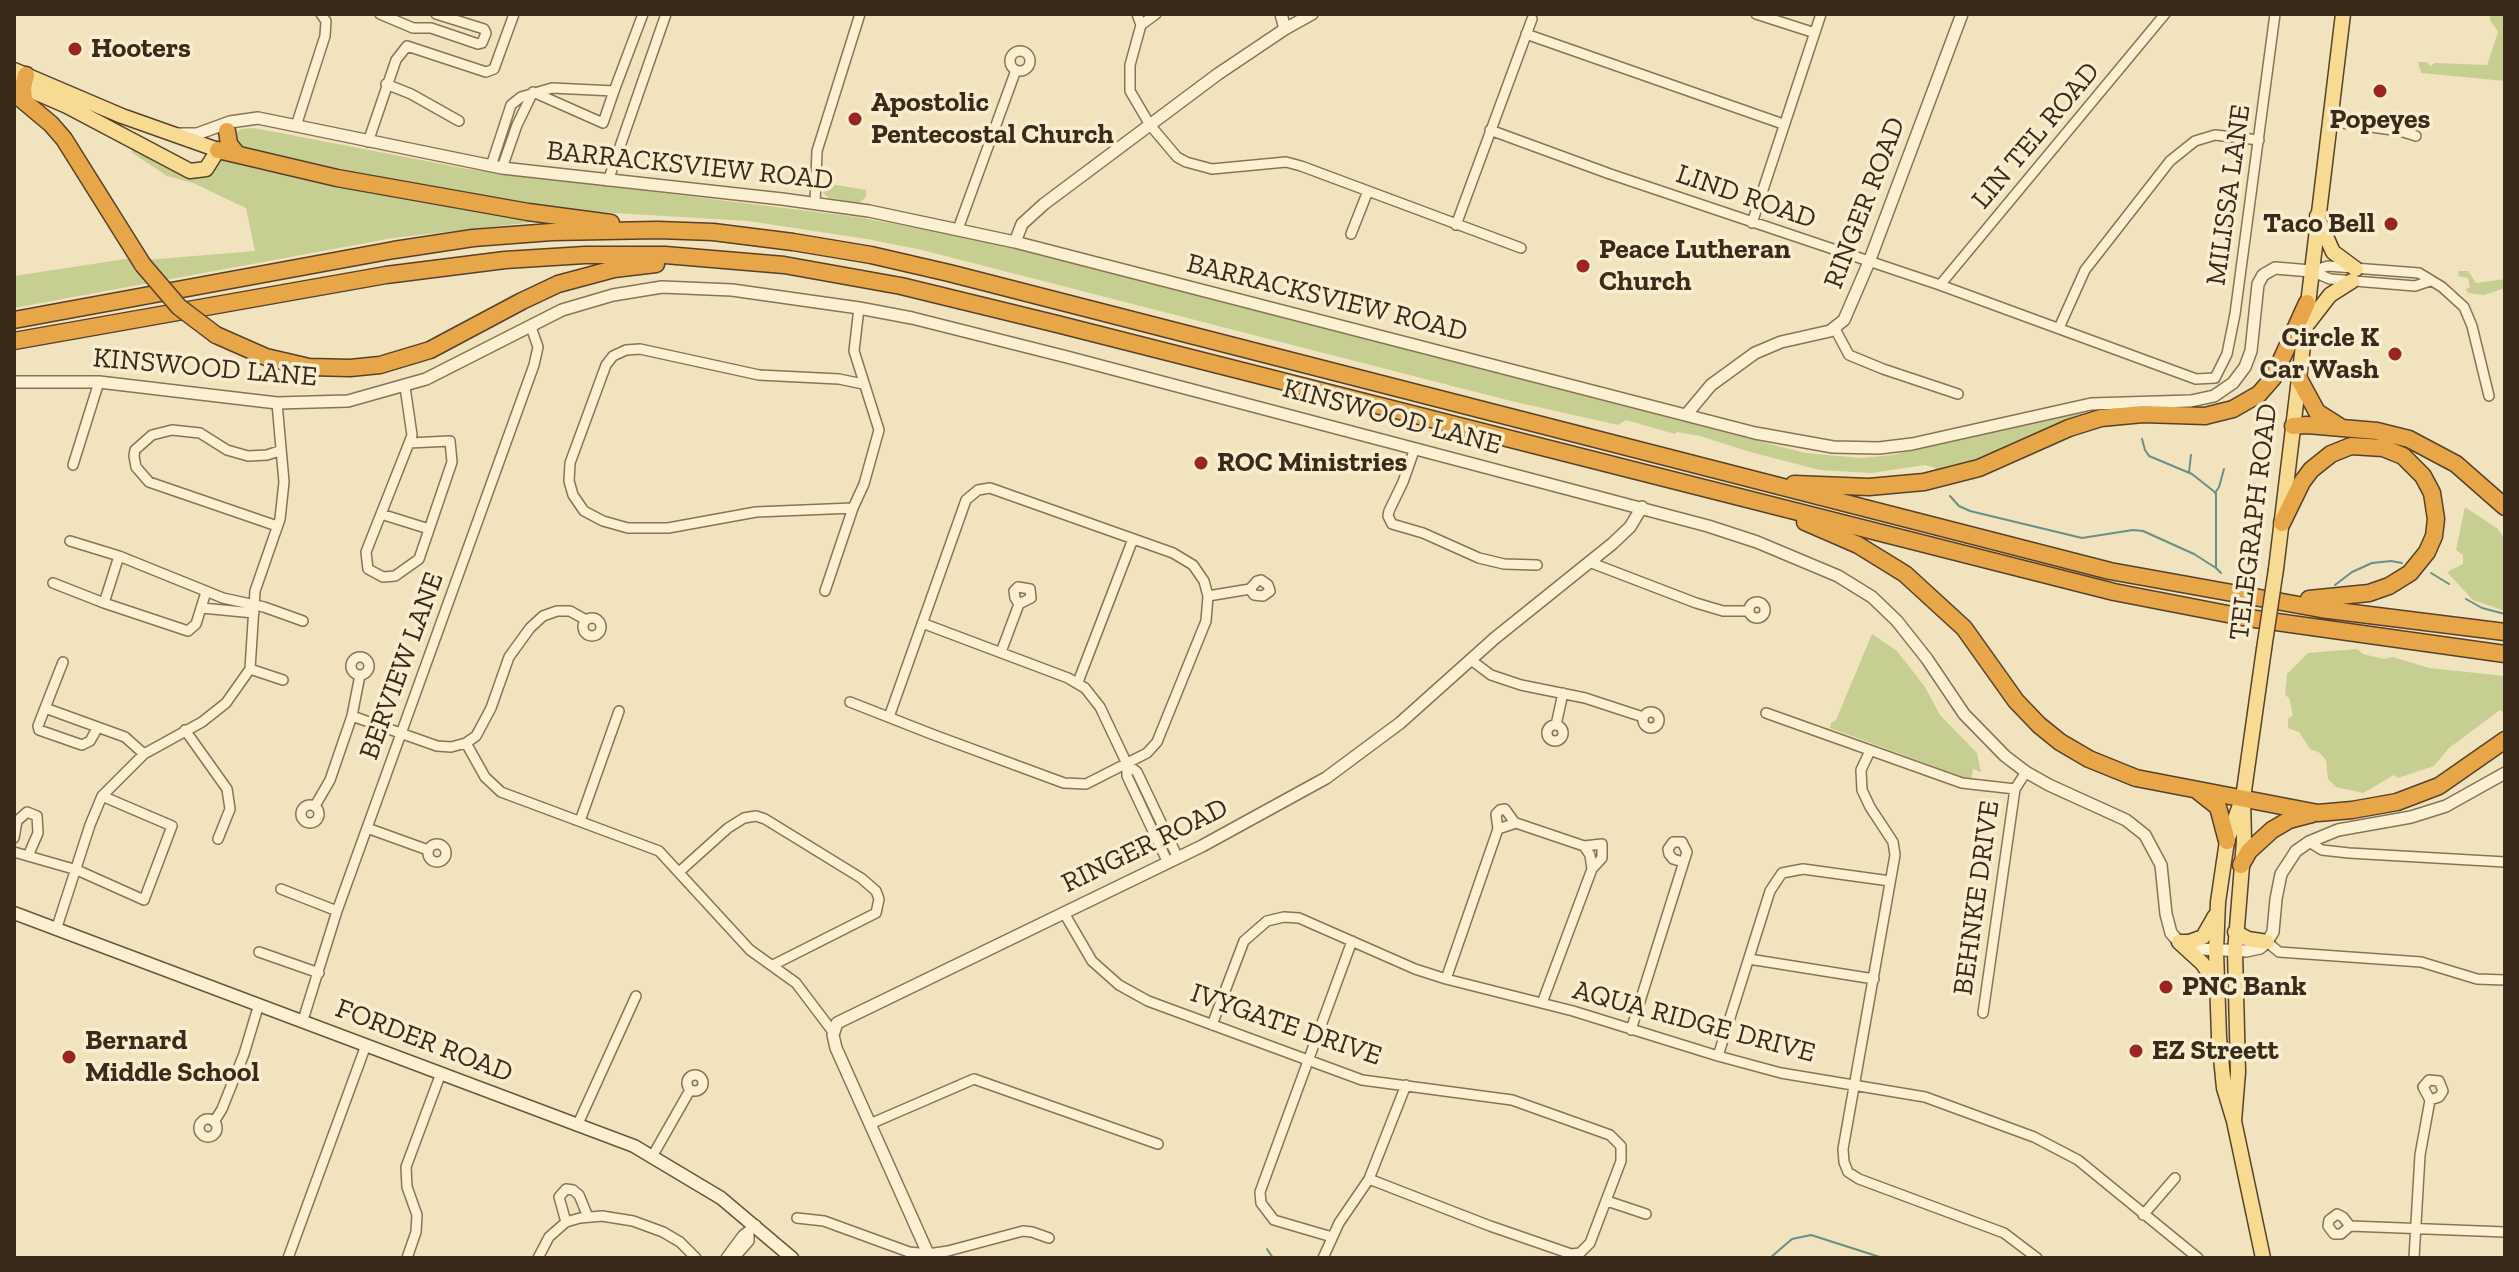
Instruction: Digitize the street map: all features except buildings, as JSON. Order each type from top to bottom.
[{"type":"highway","points":[[19,85],[64,139],[143,265],[179,307],[216,335],[241,348],[281,362],[322,368],[362,367],[396,361],[430,350],[539,293],[583,276],[631,266],[744,260]]},
{"type":"highway","points":[[234,126],[229,144],[237,154]]},
{"type":"highway","points":[[218,150],[337,178],[528,212],[608,221],[628,230]]},
{"type":"highway","points":[[14,320],[433,244],[539,233],[628,230],[713,232],[753,237],[910,263],[2097,568],[2275,601],[2505,632]]},
{"type":"highway","points":[[14,341],[465,264],[624,254],[744,260],[862,278],[953,298],[2167,603],[2248,618],[2505,654]]},
{"type":"highway","points":[[1762,483],[1869,487],[1924,482],[1979,468],[2069,428],[2101,418],[2143,414],[2205,416],[2233,409],[2259,394],[2273,378],[2307,303]]},
{"type":"highway","points":[[2298,377],[2317,412],[2344,428]]},
{"type":"highway","points":[[2293,426],[2391,433],[2427,446],[2470,474],[2505,507]]},
{"type":"highway","points":[[2275,601],[2357,595],[2396,582],[2417,566],[2427,552],[2436,519],[2432,493],[2418,469],[2394,452],[2363,445],[2340,449],[2317,463],[2302,482],[2282,523]]},
{"type":"highway","points":[[1729,495],[1842,537],[1905,574],[1964,628],[2026,712],[2072,750],[2121,773],[2318,813]]},
{"type":"highway","points":[[2241,865],[2249,851],[2272,830],[2289,820],[2318,813],[2375,807],[2424,792],[2452,778],[2505,740]]},
{"type":"highway","points":[[2194,789],[2218,807],[2227,841]]},
{"type":"main road","name":"TELEGRAPH ROAD","points":[[2234,1121],[2238,1072],[2235,932],[2244,841],[2243,798],[2282,523],[2343,14]]},
{"type":"main road","points":[[19,85],[122,116],[218,150],[206,169],[190,171],[67,106],[19,85]]},
{"type":"main road","points":[[2304,330],[2330,295],[2354,275],[2333,252],[2317,216]]},
{"type":"main road","name":"TELEGRAPH ROAD","points":[[2243,798],[2227,841],[2218,912],[2216,984],[2221,1074],[2263,1258]]},
{"type":"main road","points":[[2179,942],[2203,937],[2218,912]]},
{"type":"main road","name":"FORDER ROAD","points":[[14,913],[653,1155],[705,1186],[753,1229],[792,1258]]},
{"type":"main road","points":[[2235,932],[2248,939],[2267,942]]},
{"type":"main road","points":[[2179,942],[2202,963],[2216,984]]},
{"type":"street","points":[[296,126],[325,36],[326,21],[321,14]]},
{"type":"street","points":[[380,14],[413,28],[431,28],[478,44],[482,43],[486,33],[484,29],[435,14],[431,28]]},
{"type":"street","points":[[368,142],[386,84],[396,60],[407,46],[486,72],[494,69],[514,14]]},
{"type":"street","points":[[533,92],[603,123],[643,14]]},
{"type":"street","points":[[608,181],[666,14]]},
{"type":"street","points":[[815,203],[817,151],[860,14]]},
{"type":"street","points":[[1137,14],[1141,25],[1128,79],[1135,103],[1177,157],[1198,167],[1227,169],[1286,162],[1521,248]]},
{"type":"street","points":[[1141,25],[1156,14]]},
{"type":"street","points":[[1281,14],[1285,29]]},
{"type":"street","points":[[1015,242],[1025,220],[1150,125],[1285,29],[1312,14]]},
{"type":"street","points":[[1756,14],[1815,33]]},
{"type":"street","points":[[1752,223],[1821,14]]},
{"type":"street","name":"RINGER ROAD","points":[[1686,415],[1711,385],[1755,353],[1781,342],[1835,329],[1852,307],[1962,14]]},
{"type":"street","name":"LIN TEL ROAD","points":[[1940,285],[2165,14]]},
{"type":"street","name":"MILISSA LANE","points":[[2215,378],[2230,341],[2275,14]]},
{"type":"street","points":[[1456,225],[1532,19]]},
{"type":"street","points":[[1526,34],[1783,124]]},
{"type":"street","points":[[958,229],[1016,70]]},
{"type":"street","points":[[386,84],[459,121]]},
{"type":"street","points":[[533,92],[552,88],[614,91]]},
{"type":"street","points":[[496,167],[533,92]]},
{"type":"street","name":"BARRACKSVIEW ROAD","points":[[174,134],[197,134],[258,118],[496,167],[815,203],[958,229],[1686,415],[1800,443],[1833,447],[1879,448],[1930,440],[2091,404],[2199,400],[2227,388],[2245,367],[2251,351],[2258,284],[2263,275],[2275,268],[2311,271],[2328,266],[2354,275],[2419,273],[2442,287],[2464,307],[2472,326],[2489,396]]},
{"type":"street","points":[[2328,121],[2416,136]]},
{"type":"street","points":[[218,150],[234,126]]},
{"type":"street","name":"LIND ROAD","points":[[1490,130],[1752,223],[1940,285],[2196,379],[2215,378]]},
{"type":"street","points":[[2059,328],[2085,270],[2170,161],[2195,141],[2215,135],[2259,140]]},
{"type":"street","points":[[1351,234],[1368,191]]},
{"type":"street","name":"KINSWOOD LANE","points":[[14,382],[99,382],[277,403],[348,401],[405,387],[453,368],[562,310],[633,290],[662,287],[732,290],[859,308],[912,318],[1067,357],[1642,507],[1757,542],[1838,576],[1872,597],[1897,621],[1964,714],[1995,746],[2026,772],[2126,820],[2145,835],[2161,865],[2168,925],[2179,942]]},
{"type":"street","points":[[825,591],[864,484],[879,430],[855,360],[859,308]]},
{"type":"street","name":"BERVIEW LANE","points":[[303,1020],[337,911],[534,365],[538,347],[531,327]]},
{"type":"street","points":[[1835,329],[1849,355],[1958,394]]},
{"type":"street","points":[[853,508],[756,512],[668,528],[628,528],[603,521],[584,511],[573,495],[569,481],[570,463],[606,365],[613,356],[626,350],[640,349],[767,376],[839,379],[863,384]]},
{"type":"street","points":[[839,379],[845,376],[855,360]]},
{"type":"street","points":[[73,465],[99,382]]},
{"type":"street","points":[[405,387],[412,435],[366,552],[368,569],[377,575],[395,576],[419,559],[452,462],[450,441],[409,443]]},
{"type":"street","points":[[56,930],[102,796],[144,754],[202,722],[226,703],[250,669],[255,591],[277,526],[285,477],[279,451],[277,403]]},
{"type":"street","points":[[277,526],[149,482],[136,467],[134,456],[139,447],[158,432],[183,430],[200,433],[227,450],[248,456],[279,451]]},
{"type":"street","points":[[1415,448],[1389,511],[1392,524],[1423,533],[1479,558],[1504,564],[1537,565]]},
{"type":"street","points":[[850,702],[889,717],[1064,783],[1086,784],[1147,753],[1163,731],[1206,621],[1208,596],[1204,581],[1193,565],[1173,553],[990,488],[978,490],[966,500],[889,717]]},
{"type":"street","name":"RINGER ROAD","points":[[833,1032],[841,1020],[1173,860],[1272,809],[1344,766],[1400,723],[1630,527],[1642,507]]},
{"type":"street","points":[[381,514],[429,529]]},
{"type":"street","points":[[1078,682],[1133,539]]},
{"type":"street","points":[[70,541],[119,556],[254,609],[303,621]]},
{"type":"street","points":[[104,603],[119,556]]},
{"type":"street","points":[[1589,562],[1709,607],[1723,611],[1749,611]]},
{"type":"street","points":[[53,583],[188,631],[196,624],[206,592]]},
{"type":"street","points":[[1208,596],[1250,589]]},
{"type":"street","points":[[1001,652],[1019,604]]},
{"type":"street","points":[[202,608],[254,609]]},
{"type":"street","points":[[352,716],[437,746],[451,747],[466,743],[476,736],[491,708],[509,657],[530,628],[543,616],[557,611],[570,611],[586,620]]},
{"type":"street","points":[[922,623],[1078,682],[1100,707],[1127,764],[1137,772],[1173,860]]},
{"type":"street","points":[[1471,660],[1491,675],[1521,685],[1563,693],[1643,717]]},
{"type":"street","points":[[63,662],[39,730],[82,745],[90,741],[98,727]]},
{"type":"street","points":[[250,669],[283,680]]},
{"type":"street","points":[[315,806],[330,780],[352,716],[360,675]]},
{"type":"street","points":[[1556,725],[1563,693]]},
{"type":"street","points":[[45,708],[125,737],[144,754]]},
{"type":"street","points":[[580,821],[619,711]]},
{"type":"street","points":[[1766,713],[1962,783],[2015,789],[2026,772]]},
{"type":"street","points":[[185,730],[227,789],[230,809],[218,839]]},
{"type":"street","points":[[466,743],[485,777],[501,792],[659,851],[750,950],[773,965],[807,995],[833,1032],[834,1042],[929,1256]]},
{"type":"street","points":[[1870,751],[1861,770],[1861,783],[1870,807],[1893,842],[1895,855],[1843,1149],[1848,1172],[1859,1179],[2004,1233],[2037,1258]]},
{"type":"street","points":[[2179,942],[2192,948],[2216,951],[2254,950],[2267,942],[2273,932],[2281,874],[2296,851],[2338,830],[2411,817],[2446,806],[2505,773]]},
{"type":"street","name":"BEHNKE DRIVE","points":[[1983,1013],[2015,789]]},
{"type":"street","points":[[14,852],[77,870],[144,900],[172,826],[102,796]]},
{"type":"street","points":[[1446,979],[1498,829],[1496,814],[1505,809],[1515,823],[1587,851],[1602,844],[1602,858],[1592,869],[1542,1003]]},
{"type":"street","points":[[14,838],[17,821],[27,812],[37,816],[39,827],[28,856]]},
{"type":"street","points":[[679,872],[728,828],[744,818],[756,816],[861,878],[876,891],[879,899],[876,913],[773,965]]},
{"type":"street","points":[[1498,829],[1515,823]]},
{"type":"street","points":[[367,828],[428,850]]},
{"type":"street","points":[[2309,842],[2322,850],[2349,853],[2505,862]]},
{"type":"street","points":[[1587,851],[1592,869]]},
{"type":"street","points":[[1631,1030],[1683,862]]},
{"type":"street","points":[[1718,1056],[1770,891],[1782,873],[1803,869],[1890,881]]},
{"type":"street","points":[[281,889],[337,911]]},
{"type":"street","name":"IVYGATE DRIVE","points":[[1064,913],[1092,961],[1119,985],[1148,1001],[1362,1080],[1512,1100],[1610,1135],[1621,1146],[1621,1161],[1607,1201]]},
{"type":"street","name":"AQUA RIDGE DRIVE","points":[[1212,1025],[1244,941],[1267,921],[1299,918],[1415,969],[1446,979],[1542,1003],[1781,1073],[1925,1097],[2034,1137],[2078,1160],[2198,1258]]},
{"type":"street","points":[[1332,1237],[1274,1220],[1261,1203],[1262,1183],[1352,941]]},
{"type":"street","points":[[2267,942],[2279,952],[2421,962],[2477,979],[2505,980]]},
{"type":"street","points":[[259,952],[319,973]]},
{"type":"street","points":[[1749,959],[1874,979]]},
{"type":"street","points":[[577,1126],[636,996]]},
{"type":"street","points":[[214,1122],[244,1054],[259,1004]]},
{"type":"street","points":[[288,1258],[366,1045]]},
{"type":"street","points":[[407,1258],[416,1232],[417,1215],[407,1187],[406,1167],[441,1073]]},
{"type":"street","points":[[870,1124],[974,1079],[1158,1144]]},
{"type":"street","points":[[1323,1258],[1332,1237],[1369,1179],[1406,1085]]},
{"type":"street","points":[[653,1155],[690,1090]]},
{"type":"street","points":[[2414,1258],[2420,1155],[2430,1100]]},
{"type":"street","points":[[2143,1215],[2175,1178]]},
{"type":"street","points":[[1369,1179],[1563,1253],[1580,1253],[1590,1243],[1607,1201],[1646,1214]]},
{"type":"street","points":[[566,1222],[559,1197],[566,1189],[579,1195],[588,1217]]},
{"type":"street","points":[[538,1258],[549,1237],[566,1222],[588,1217],[633,1221],[663,1232],[680,1242],[696,1258]]},
{"type":"street","points":[[797,1218],[824,1221],[909,1252],[929,1256],[1023,1231],[1049,1238]]},
{"type":"street","points":[[2350,1226],[2505,1232]]},
{"type":"street","points":[[726,1258],[743,1235],[753,1229]]},
{"type":"street","points":[[734,1258],[749,1241],[753,1229]]},
{"type":"green space","points":[[2490,14],[2505,14],[2505,81],[2421,73],[2418,62],[2427,62],[2430,66],[2435,63],[2487,65],[2498,32],[2490,20]]},
{"type":"green space","points":[[254,128],[468,169],[857,217],[987,241],[1805,453],[1861,458],[1892,455],[2075,414],[2128,409],[1936,474],[1935,468],[1925,465],[1871,473],[1820,470],[1700,436],[1675,434],[1626,420],[1618,425],[1507,400],[922,250],[748,221],[547,209],[359,176],[238,147],[234,136],[237,132]]},
{"type":"green space","points":[[133,149],[195,178],[212,172],[223,156],[543,221],[393,238],[14,308],[14,276],[132,258],[143,281],[158,277],[146,260],[255,251],[246,208],[193,183],[167,176],[131,152]]},
{"type":"green space","points":[[825,183],[866,190],[866,197],[859,203],[829,198],[823,193]]},
{"type":"green space","points":[[2459,271],[2468,271],[2476,283],[2505,279],[2505,288],[2484,295],[2468,293],[2468,278],[2458,276]]},
{"type":"green space","points":[[2465,507],[2498,529],[2505,539],[2505,611],[2473,600],[2447,572],[2463,564],[2463,555],[2456,550]]},
{"type":"green space","points":[[1872,634],[1897,651],[1925,687],[1940,715],[1977,753],[1981,772],[1973,769],[1971,780],[1830,728]]},
{"type":"green space","points":[[2357,649],[2363,654],[2384,659],[2393,657],[2429,668],[2505,676],[2505,713],[2500,710],[2449,748],[2434,766],[2398,778],[2394,775],[2363,793],[2336,787],[2328,779],[2326,760],[2310,749],[2299,732],[2288,728],[2288,719],[2293,715],[2289,698],[2285,695],[2287,674],[2308,653]]},
{"type":"waterway","points":[[2142,439],[2149,456],[2192,474],[2216,493],[2216,568],[2221,573]]},
{"type":"waterway","points":[[2189,472],[2191,455]]},
{"type":"waterway","points":[[2215,493],[2224,469]]},
{"type":"waterway","points":[[1950,496],[1959,506],[1970,511],[2082,538],[2143,531],[2194,554],[2216,568]]},
{"type":"waterway","points":[[2335,585],[2352,572],[2372,563],[2402,563]]},
{"type":"waterway","points":[[2431,573],[2449,584]]},
{"type":"waterway","points":[[2466,599],[2482,608],[2505,614]]},
{"type":"waterway","points":[[1770,1258],[1792,1239],[1811,1235],[1883,1258]]},
{"type":"waterway","points":[[1267,1249],[1273,1258]]},
{"type":"place","name":"Hooters","points":[[75,49]]},
{"type":"place","name":"Popeyes","points":[[2380,91]]},
{"type":"place","name":"Apostolic Pentecostal Church","points":[[855,119]]},
{"type":"place","name":"Taco Bell","points":[[2391,224]]},
{"type":"place","name":"Peace Lutheran Church","points":[[1583,266]]},
{"type":"place","name":"Circle K Car Wash","points":[[2395,354]]},
{"type":"place","name":"ROC Ministries","points":[[1201,463]]},
{"type":"place","name":"PNC Bank","points":[[2166,987]]},
{"type":"place","name":"EZ Streett","points":[[2136,1051]]},
{"type":"place","name":"Bernard Middle School","points":[[69,1057]]}]
